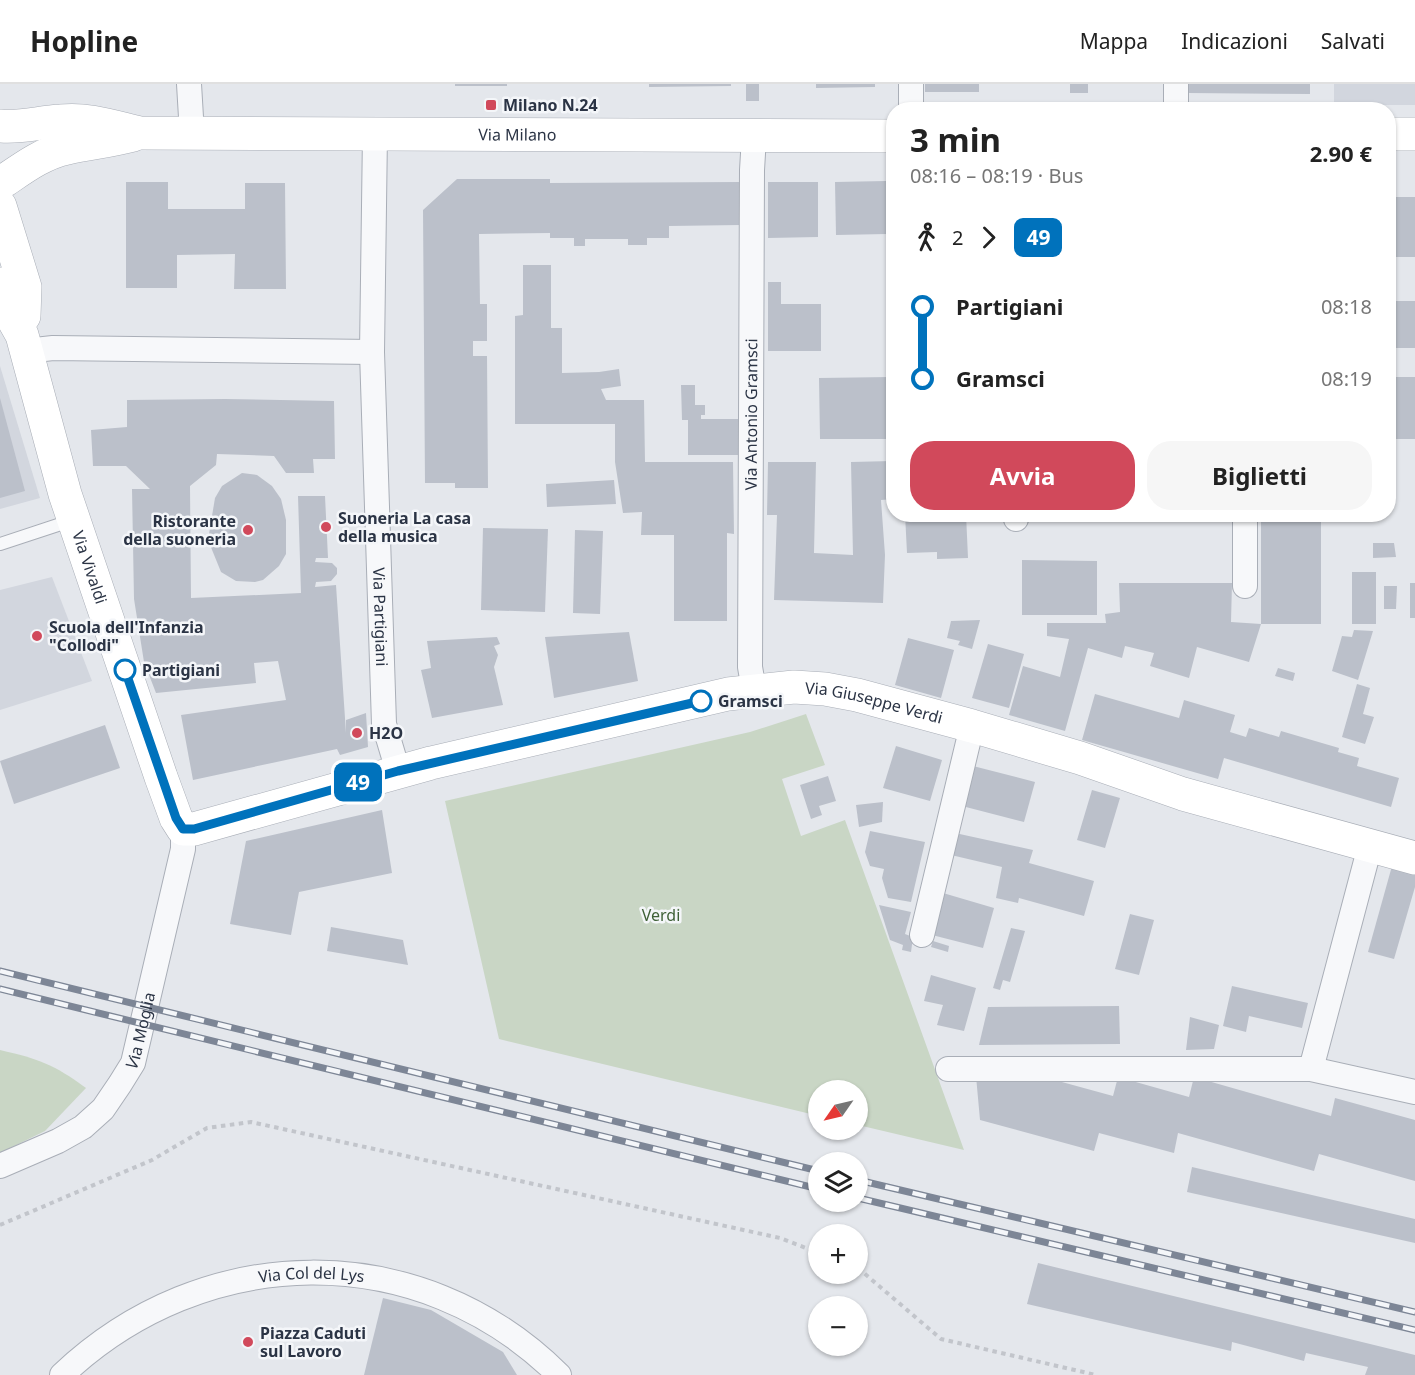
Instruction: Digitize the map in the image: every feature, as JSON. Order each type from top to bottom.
[{"type":"street","points":[[189,84],[192,134]]},
{"type":"street","points":[[911,84],[911,102]]},
{"type":"street","points":[[1176,84],[1176,102]]},
{"type":"street","name":"Via Milano","points":[[0,126],[35,127],[59,121],[80,120],[140,133],[886,136]]},
{"type":"street","name":"Via Milano","points":[[1,192],[46,155],[67,148],[97,144],[140,133]]},
{"type":"street","name":"Via Partigiani","points":[[375,133],[372,352],[384,724],[398,771]]},
{"type":"street","points":[[1396,134],[1415,134]]},
{"type":"street","name":"Via Antonio Gramsci","points":[[754,137],[750,666],[754,690]]},
{"type":"street","points":[[0,142],[6,166],[1,192]]},
{"type":"street","name":"Via Vivaldi","points":[[1,192],[25,287],[27,301],[24,343]]},
{"type":"street","name":"Via Vivaldi","points":[[0,285],[7,308],[24,343],[45,429],[73,520],[161,777],[176,818],[183,829]]},
{"type":"street","points":[[24,343],[53,348],[372,352]]},
{"type":"street","points":[[1245,522],[1245,585]]},
{"type":"street","name":"Via Giuseppe Verdi","points":[[183,829],[202,827],[398,771],[754,690],[794,687],[825,689],[972,726],[1080,758],[1183,794],[1415,858]]},
{"type":"street","points":[[922,935],[972,726]]},
{"type":"street","name":"Via Moglia","points":[[0,1166],[58,1142],[83,1127],[103,1108],[133,1063],[183,849],[183,829]]},
{"type":"street","points":[[1311,1069],[1370,846]]},
{"type":"street","points":[[948,1069],[1311,1069],[1415,1092]]},
{"type":"street","name":"Via Col del Lys","points":[[62,1375],[107,1336],[169,1303],[240,1281],[316,1273],[380,1277],[420,1288],[489,1319],[518,1339],[559,1375]]},
{"type":"lane","points":[[0,544],[73,520]]},
{"type":"path","points":[[0,1225],[152,1160],[207,1128],[251,1122],[780,1238],[808,1249]]},
{"type":"path","points":[[868,1277],[941,1339],[1096,1375]]},
{"type":"shaded area","points":[[1334,84],[1415,84],[1415,105],[1396,105],[1396,102],[1334,102]]},
{"type":"shaded area","points":[[0,366],[40,498],[0,509]]},
{"type":"shaded area","name":"Scuola dell'Infanzia \"Collodi\"","points":[[52,577],[92,681],[0,710],[0,590]]},
{"type":"green space","name":"Verdi","points":[[806,714],[825,765],[782,779],[801,836],[845,820],[964,1150],[868,1127],[868,1080],[808,1080],[808,1113],[499,1039],[445,801],[750,732]]},
{"type":"green space","points":[[0,1050],[45,1063],[86,1088],[45,1131],[0,1153]]},
{"type":"building","points":[[455,84],[507,84],[507,86],[455,86]]},
{"type":"building","points":[[649,84],[731,84],[731,86],[649,87]]},
{"type":"building","points":[[746,84],[759,84],[759,101],[746,101]]},
{"type":"building","points":[[816,84],[875,84],[875,87],[816,88]]},
{"type":"building","points":[[925,84],[979,84],[979,92],[925,92]]},
{"type":"building","points":[[1070,84],[1088,84],[1088,93],[1070,93]]},
{"type":"building","points":[[1187,84],[1310,84],[1310,94],[1187,93]]},
{"type":"building","points":[[457,179],[550,179],[550,183],[739,182],[740,225],[669,226],[669,238],[647,238],[647,245],[628,245],[628,239],[585,239],[585,246],[574,246],[574,238],[550,238],[550,233],[479,234],[480,304],[487,304],[487,341],[473,341],[473,356],[487,356],[488,488],[455,488],[455,483],[425,483],[423,210]]},
{"type":"building","points":[[886,181],[886,234],[836,235],[835,182]]},
{"type":"building","points":[[126,182],[168,182],[168,209],[245,209],[245,183],[285,183],[286,289],[234,289],[235,254],[177,255],[177,288],[126,288]]},
{"type":"building","points":[[768,182],[818,182],[818,237],[768,238]]},
{"type":"building","points":[[1396,197],[1415,197],[1415,257],[1396,257]]},
{"type":"building","points":[[523,265],[551,265],[551,328],[562,328],[562,373],[619,369],[621,386],[601,389],[606,400],[644,400],[645,462],[733,462],[734,534],[727,533],[727,621],[674,621],[674,535],[641,535],[642,512],[623,513],[615,462],[615,424],[515,424],[515,316],[523,315]]},
{"type":"building","points":[[768,282],[781,282],[781,304],[821,304],[821,351],[768,351]]},
{"type":"building","points":[[1396,301],[1415,301],[1415,348],[1396,348]]},
{"type":"building","points":[[886,377],[886,439],[820,439],[819,378]]},
{"type":"building","points":[[1396,377],[1415,377],[1415,439],[1396,439]]},
{"type":"building","points":[[681,385],[695,385],[695,405],[705,405],[705,415],[701,415],[701,419],[739,419],[739,455],[688,455],[688,420],[682,420]]},
{"type":"building","points":[[0,398],[25,491],[0,498]]},
{"type":"building","points":[[127,400],[334,401],[335,459],[313,459],[314,473],[286,473],[274,456],[217,454],[216,465],[190,486],[191,598],[301,593],[298,496],[325,496],[328,558],[316,558],[315,562],[332,563],[337,568],[337,574],[331,581],[316,582],[315,587],[336,585],[346,733],[346,720],[366,713],[368,747],[340,755],[337,749],[193,780],[181,715],[286,700],[278,661],[254,663],[256,683],[156,693],[144,662],[134,599],[132,489],[150,489],[126,466],[93,466],[91,430],[127,427]]},
{"type":"building","points":[[886,461],[886,500],[881,500],[885,555],[883,603],[774,600],[777,515],[767,515],[768,462],[816,462],[814,553],[853,555],[851,462]]},
{"type":"building","name":"Ristorante della suoneria","points":[[242,473],[257,475],[272,486],[281,499],[286,520],[286,554],[279,566],[263,580],[255,582],[236,581],[221,572],[208,540],[215,498],[222,486]]},
{"type":"building","points":[[614,480],[616,504],[547,507],[546,484]]},
{"type":"building","points":[[905,522],[966,522],[968,558],[937,559],[937,552],[907,553]]},
{"type":"building","points":[[1261,522],[1321,522],[1321,624],[1261,624]]},
{"type":"building","points":[[483,528],[548,529],[545,612],[481,610]]},
{"type":"building","points":[[575,530],[603,531],[600,614],[573,613]]},
{"type":"building","points":[[1373,543],[1394,543],[1396,557],[1373,558]]},
{"type":"building","points":[[1022,560],[1097,561],[1097,615],[1022,615]]},
{"type":"building","points":[[1352,572],[1376,572],[1376,624],[1352,624]]},
{"type":"building","points":[[1119,583],[1232,583],[1231,622],[1261,624],[1249,662],[1197,647],[1189,678],[1150,666],[1154,653],[1125,646],[1122,658],[1088,648],[1065,731],[1009,715],[1023,666],[1060,677],[1069,639],[1047,636],[1047,623],[1106,623],[1105,614],[1120,612]]},
{"type":"building","points":[[1410,583],[1415,583],[1415,618],[1410,618]]},
{"type":"building","points":[[1384,586],[1397,586],[1396,609],[1384,609]]},
{"type":"building","points":[[980,620],[972,649],[958,645],[960,641],[947,638],[951,621]]},
{"type":"building","points":[[1354,630],[1373,631],[1358,680],[1332,671],[1342,636],[1352,637]]},
{"type":"building","points":[[629,632],[638,681],[554,698],[545,637]]},
{"type":"building","points":[[497,637],[500,644],[494,646],[498,655],[494,667],[503,705],[432,718],[421,670],[431,668],[427,641]]},
{"type":"building","points":[[908,638],[954,650],[941,698],[895,685]]},
{"type":"building","points":[[988,644],[1024,654],[1009,708],[972,698]]},
{"type":"building","points":[[1278,668],[1295,673],[1293,681],[1275,676]]},
{"type":"building","points":[[1357,684],[1370,688],[1363,714],[1374,717],[1365,744],[1342,737]]},
{"type":"building","points":[[1095,694],[1179,718],[1184,700],[1235,715],[1230,732],[1246,737],[1249,728],[1279,737],[1281,731],[1339,748],[1338,752],[1359,758],[1357,766],[1399,778],[1391,807],[1224,758],[1218,779],[1082,740]]},
{"type":"building","points":[[105,725],[120,768],[14,804],[0,761]]},
{"type":"building","points":[[896,746],[942,760],[930,801],[883,788]]},
{"type":"building","points":[[973,766],[1035,782],[1024,822],[962,806]]},
{"type":"building","points":[[828,776],[836,801],[819,806],[822,815],[811,819],[800,785]]},
{"type":"building","points":[[1092,790],[1120,798],[1105,848],[1077,840]]},
{"type":"building","points":[[883,802],[882,822],[859,827],[856,805]]},
{"type":"building","points":[[382,810],[392,873],[299,892],[291,935],[230,924],[246,841]]},
{"type":"building","points":[[870,831],[925,842],[911,902],[888,898],[882,878],[884,869],[870,866],[865,852]]},
{"type":"building","points":[[955,833],[1033,850],[1029,863],[1094,881],[1084,916],[1019,898],[1018,903],[996,898],[1002,867],[951,855]]},
{"type":"building","points":[[1392,866],[1415,873],[1415,887],[1394,959],[1368,952]]},
{"type":"building","points":[[943,893],[994,908],[983,948],[932,935]]},
{"type":"building","points":[[879,905],[911,912],[905,934],[913,937],[911,952],[902,950],[903,945],[890,940]]},
{"type":"building","points":[[1130,914],[1154,920],[1139,975],[1115,969]]},
{"type":"building","points":[[331,927],[403,940],[408,965],[327,951]]},
{"type":"building","points":[[1011,928],[1025,931],[1010,982],[1003,980],[1000,990],[993,988]]},
{"type":"building","points":[[933,941],[949,946],[948,952],[931,947]]},
{"type":"building","points":[[931,975],[976,988],[964,1031],[937,1025],[943,1005],[924,1001]]},
{"type":"building","points":[[1232,986],[1308,1003],[1302,1028],[1249,1016],[1246,1032],[1223,1026]]},
{"type":"building","points":[[1119,1006],[1120,1044],[979,1045],[988,1007]]},
{"type":"building","points":[[1190,1017],[1219,1025],[1214,1049],[1186,1050]]},
{"type":"building","points":[[976,1076],[1040,1076],[1113,1096],[1118,1077],[1189,1097],[1194,1077],[1331,1116],[1335,1098],[1415,1120],[1415,1181],[1319,1154],[1314,1171],[1178,1133],[1174,1153],[1099,1133],[1094,1151],[980,1120]]},
{"type":"building","points":[[1192,1167],[1415,1219],[1415,1243],[1187,1192]]},
{"type":"building","points":[[1038,1263],[1415,1355],[1415,1375],[1365,1375],[1368,1367],[1306,1353],[1304,1361],[1232,1342],[1231,1351],[1027,1304]]},
{"type":"building","points":[[383,1298],[431,1310],[503,1352],[517,1375],[364,1375]]},
{"type":"railway","points":[[0,971],[808,1168]]},
{"type":"railway","points":[[0,989],[808,1186]]},
{"type":"railway","points":[[868,1182],[1415,1312]]},
{"type":"railway","points":[[868,1200],[1415,1330]]},
{"type":"bus line","name":"49","points":[[125,670],[161,777],[176,818],[183,829],[194,829],[398,771],[701,701]]},
{"type":"place","name":"Milano N.24","points":[[491,105]]},
{"type":"place","name":"Suoneria La casa della musica","points":[[326,527]]},
{"type":"place","name":"Ristorante della suoneria","points":[[248,530]]},
{"type":"place","name":"Scuola dell'Infanzia \"Collodi\"","points":[[37,636]]},
{"type":"place","name":"Partigiani","points":[[125,670]]},
{"type":"place","name":"Gramsci","points":[[701,701]]},
{"type":"place","name":"H2O","points":[[357,733]]},
{"type":"place","name":"Piazza Caduti sul Lavoro","points":[[248,1342]]}]
